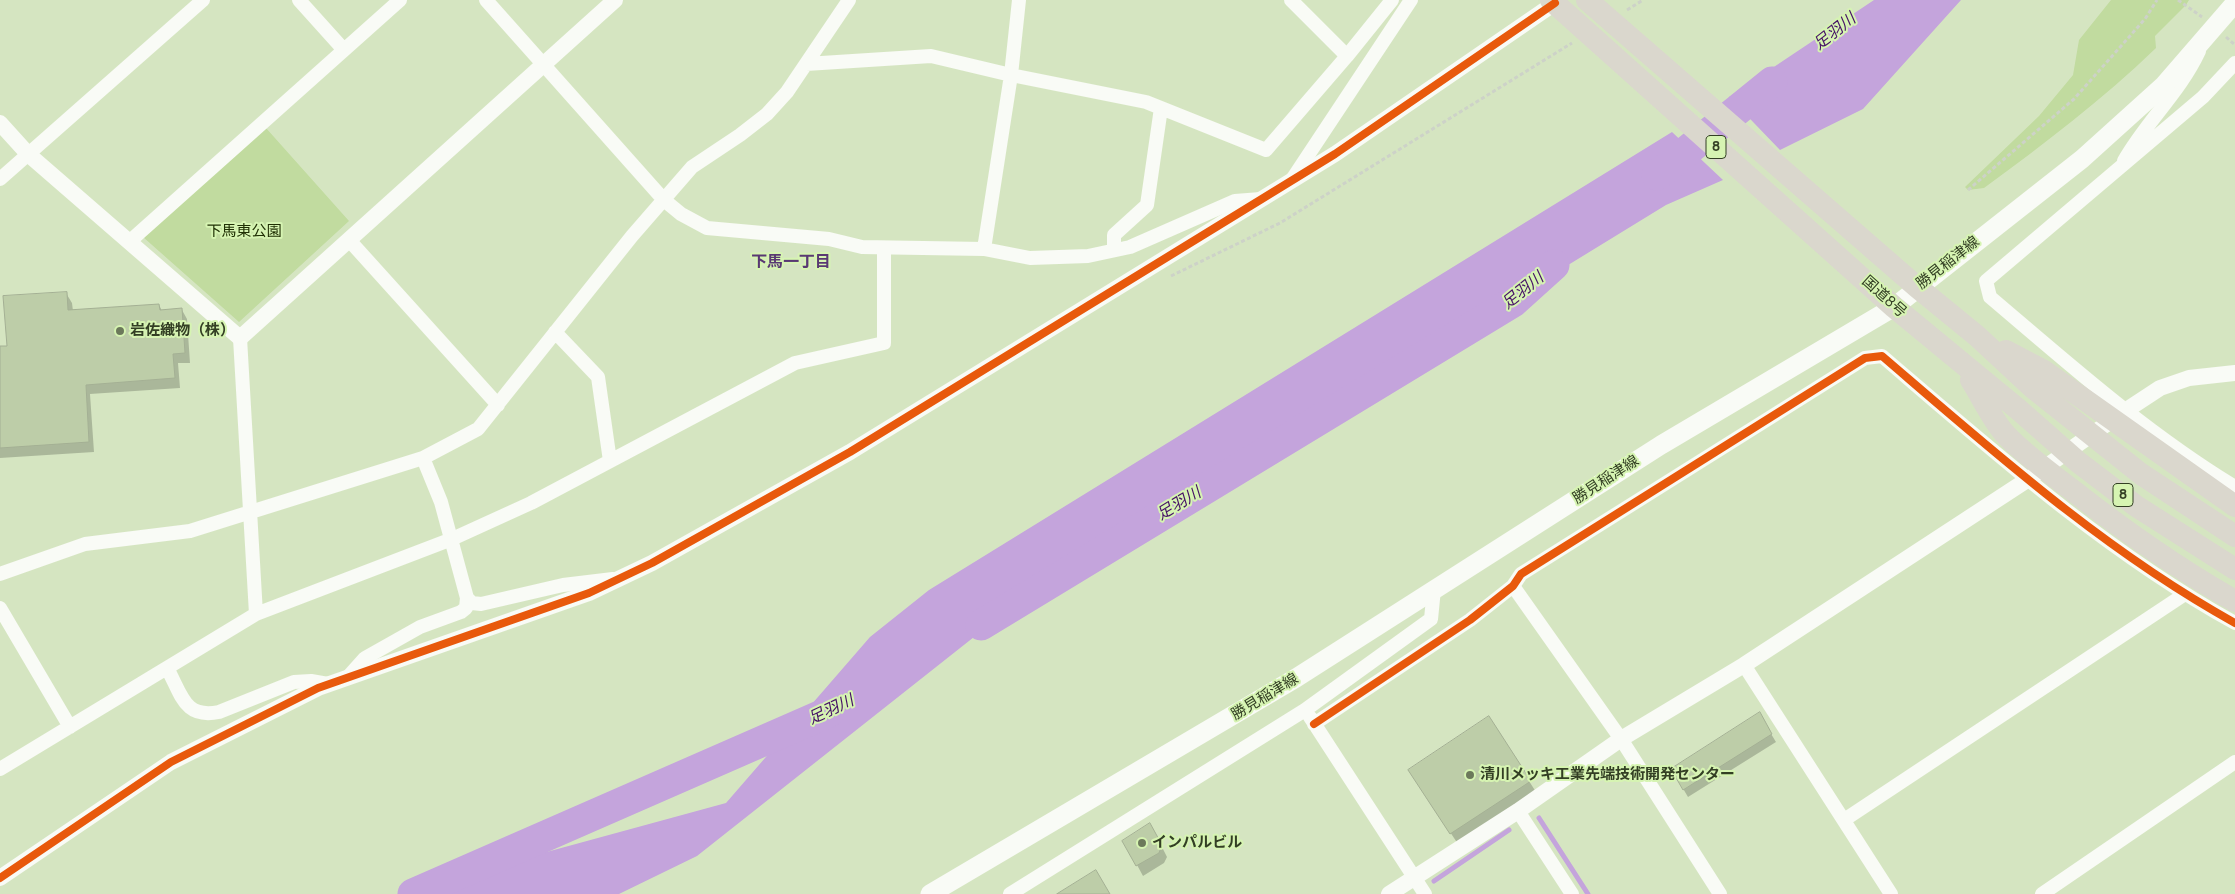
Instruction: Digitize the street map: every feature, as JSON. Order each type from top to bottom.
[{"type":"highway","name":"国道8号","points":[[1587,0],[1909,280],[1977,336],[2039,380],[2141,474],[2235,536]]},
{"type":"highway","name":"国道8号","points":[[1553,1],[1894,307],[2020,410],[2078,462],[2136,506],[2235,569]]},
{"type":"highway","name":"8","points":[[1962,364],[2005,434],[2044,468],[2190,586],[2235,601]]},
{"type":"highway","points":[[2039,380],[2234,499]]},
{"type":"main road","name":"勝見稲津線","points":[[930,894],[1296,678],[1660,445],[1894,307],[1909,280],[2082,159],[2164,85],[2235,3]]},
{"type":"street","points":[[0,179],[203,0]]},
{"type":"street","points":[[299,0],[344,50]]},
{"type":"street","points":[[129,242],[400,0]]},
{"type":"street","points":[[486,0],[664,200],[681,214],[707,228],[829,239],[862,247],[984,249],[1030,258],[1088,256],[1130,246],[1235,201],[1262,199]]},
{"type":"street","points":[[240,338],[615,0]]},
{"type":"street","points":[[0,574],[85,544],[190,531],[423,458],[478,429],[632,236],[692,167],[740,135],[767,114],[787,92],[849,0]]},
{"type":"street","points":[[984,249],[1011,75],[1019,0]]},
{"type":"street","points":[[1291,0],[1347,56]]},
{"type":"street","points":[[806,64],[931,56],[1011,75],[1146,102],[1266,150],[1347,56],[1392,0]]},
{"type":"street","points":[[1291,181],[1411,0]]},
{"type":"street","points":[[0,878],[171,762],[328,684],[589,593],[652,563],[850,452],[1291,181],[1446,79],[1553,1]]},
{"type":"street","points":[[2120,168],[2135,141],[2189,72],[2204,40]]},
{"type":"street","points":[[2234,499],[2198,465],[2125,411],[1990,297],[1986,281],[2203,97],[2235,63]]},
{"type":"street","points":[[1114,250],[1114,235],[1147,205],[1161,108]]},
{"type":"street","points":[[0,123],[28,154],[240,338],[252,512],[256,614]]},
{"type":"street","points":[[349,240],[498,404]]},
{"type":"street","points":[[0,770],[256,614],[452,539],[531,503],[795,363],[884,343],[884,248]]},
{"type":"street","points":[[556,332],[598,377],[610,461]]},
{"type":"street","points":[[1314,724],[1470,620],[1513,586],[1521,574],[1865,358],[1882,356],[2027,480],[2120,550],[2190,586],[2235,623]]},
{"type":"street","points":[[1389,894],[1518,811],[1621,739],[1744,665],[2027,480],[2160,388],[2189,378],[2235,373]]},
{"type":"street","points":[[348,677],[365,658],[420,628],[461,612],[466,608],[467,598],[452,539],[441,502],[423,458]]},
{"type":"street","points":[[467,598],[472,602],[481,604],[563,585],[621,578]]},
{"type":"street","points":[[1513,586],[1621,739],[1720,894]]},
{"type":"street","points":[[1844,820],[2190,586]]},
{"type":"street","points":[[1010,894],[1305,710],[1432,619],[1434,589]]},
{"type":"street","points":[[0,608],[70,727]]},
{"type":"street","points":[[1744,665],[1891,894]]},
{"type":"street","points":[[167,668],[189,709],[197,714],[207,715],[294,682],[311,681],[328,684]]},
{"type":"street","points":[[1305,710],[1424,894]]},
{"type":"street","points":[[2042,894],[2235,762]]},
{"type":"street","points":[[1518,811],[1572,894]]},
{"type":"path","points":[[1619,14],[1643,0]]},
{"type":"path","points":[[1968,190],[2074,99],[2145,19],[2157,0]]},
{"type":"path","points":[[2178,0],[2186,5]]},
{"type":"path","points":[[1169,277],[1280,223],[1573,42]]},
{"type":"green space","points":[[2111,0],[2189,0],[2155,36],[2156,48],[2115,86],[2051,138],[1984,188],[1968,190],[1965,187],[2039,116],[2073,75],[2079,40]]},
{"type":"green space","name":"下馬東公園","points":[[266,128],[349,221],[239,322],[143,237]]},
{"type":"water","points":[[1874,0],[1961,0],[1863,109],[1780,150],[1729,97]]},
{"type":"water","points":[[1672,132],[1723,180],[1666,205],[1017,603],[697,856],[619,894],[403,894],[444,880],[726,803],[870,637],[929,590]]},
{"type":"building","points":[[67,292],[68,310],[159,304],[160,310],[182,308],[185,353],[173,354],[175,378],[86,385],[89,442],[0,448],[0,346],[7,346],[3,296]]},
{"type":"building","points":[[1760,712],[1772,734],[1683,790],[1671,769]]},
{"type":"building","name":"清川メッキ工業先端技術開発センター","points":[[1489,716],[1531,781],[1450,834],[1408,770]]},
{"type":"building","name":"インパルビル","points":[[1150,823],[1162,845],[1159,853],[1136,866],[1122,841]]},
{"type":"building","points":[[1096,870],[1110,894],[1057,894]]},
{"type":"waterway","name":"足羽川","points":[[1657,175],[1772,82]]},
{"type":"waterway","name":"足羽川","points":[[981,625],[1513,302],[1554,265]]},
{"type":"waterway","name":"足羽川","points":[[413,894],[829,712]]},
{"type":"waterway","points":[[1539,818],[1588,894]]},
{"type":"waterway","points":[[1434,881],[1509,830]]},
{"type":"cycle path","points":[[0,878],[171,762],[318,688],[589,593],[652,563],[850,452],[1335,154],[1555,3]]},
{"type":"cycle path","points":[[1314,724],[1470,620],[1513,586],[1521,574],[1865,358],[1882,356],[2009,464],[2096,532],[2187,595],[2235,623]]},
{"type":"place","name":"岩佐織物（株）","points":[[120,331]]},
{"type":"place","name":"清川メッキ工業先端技術開発センター","points":[[1470,775]]},
{"type":"place","name":"インパルビル","points":[[1142,843]]},
{"type":"district","name":"下馬一丁目","points":[[791,263]]}]
